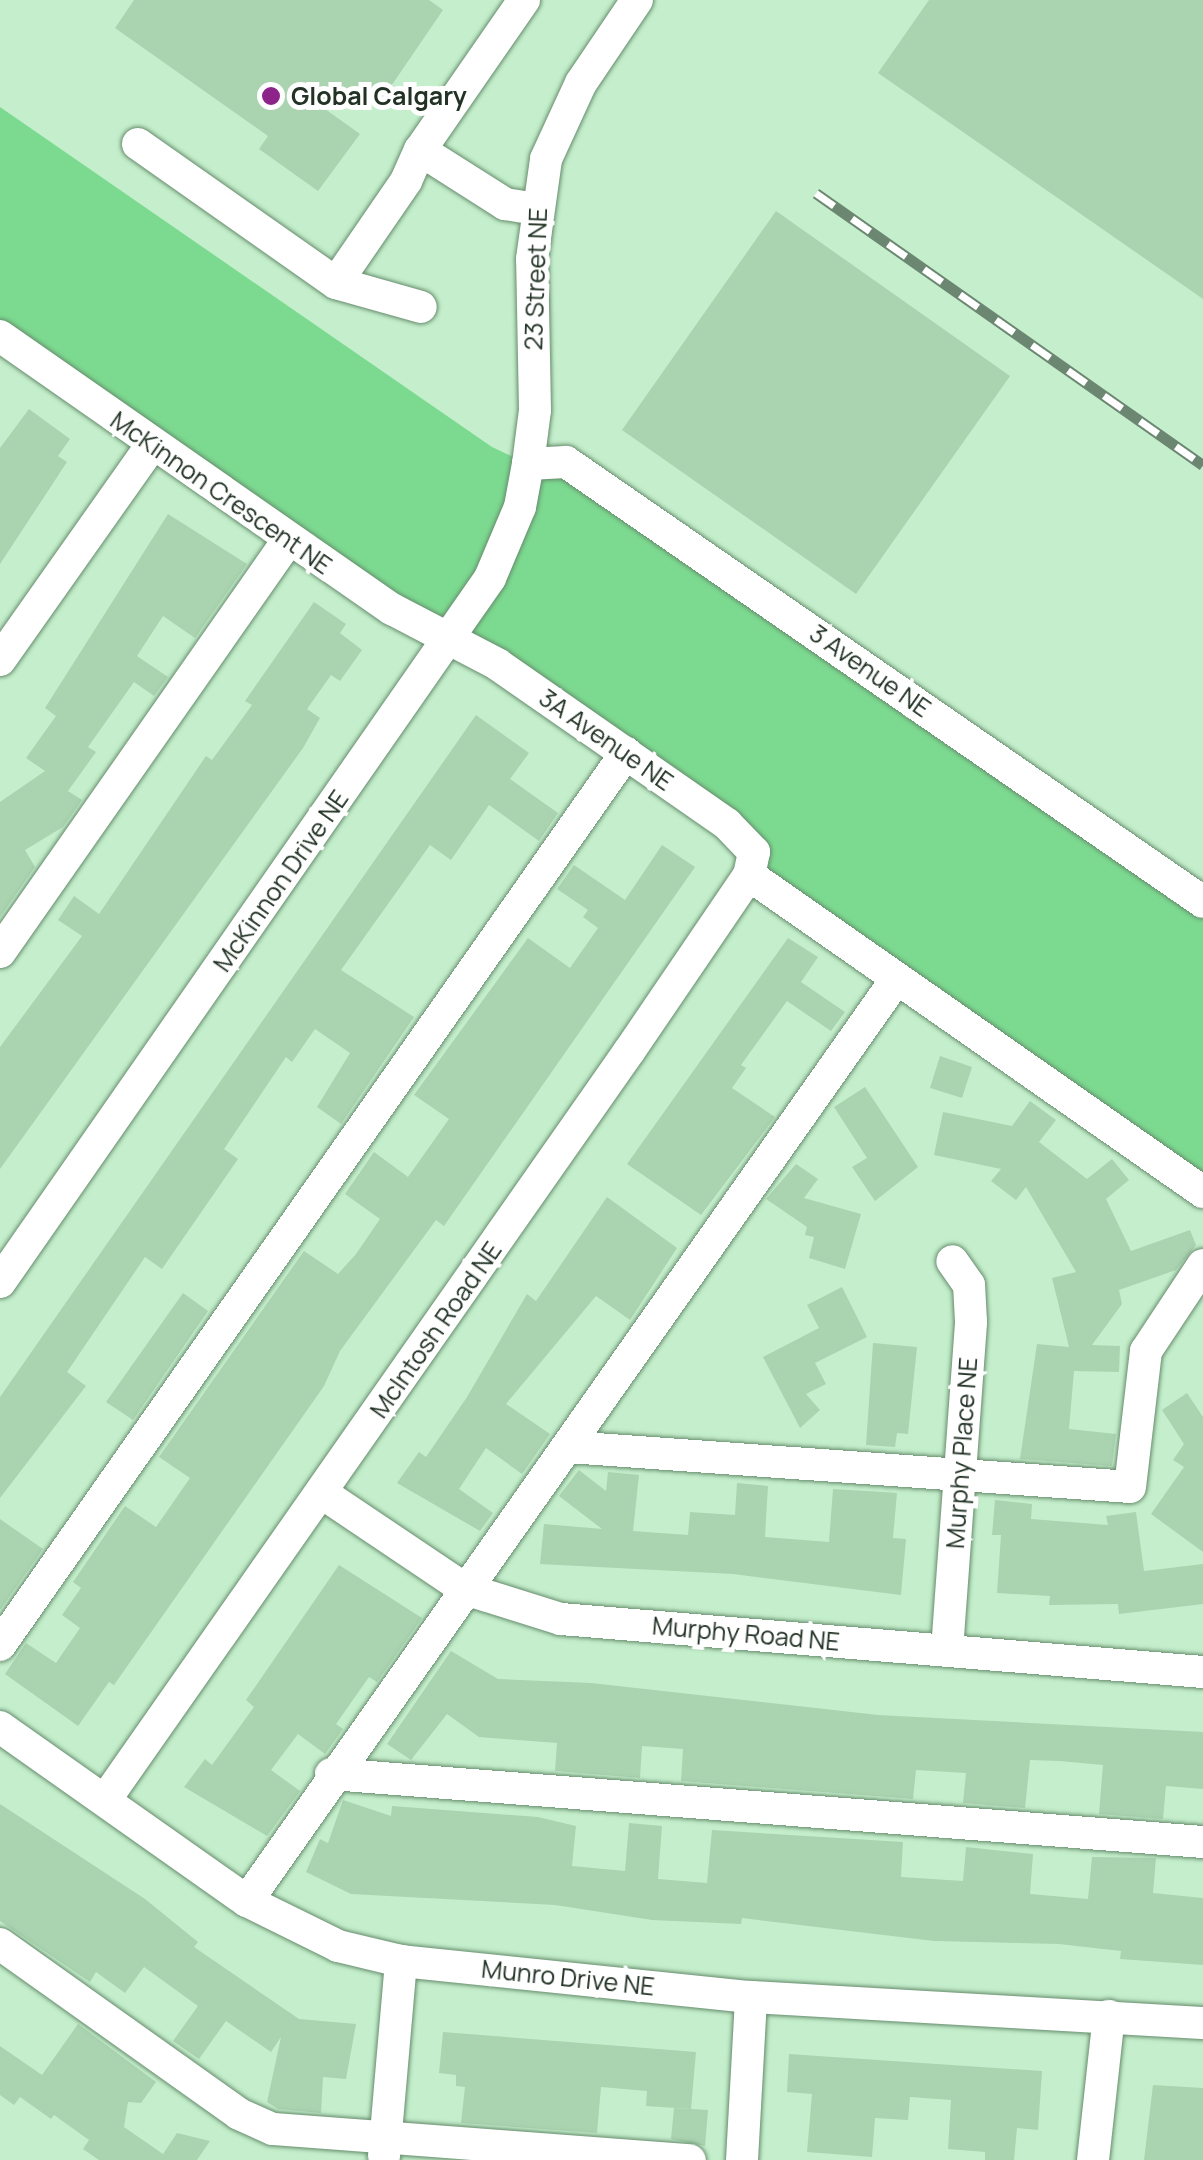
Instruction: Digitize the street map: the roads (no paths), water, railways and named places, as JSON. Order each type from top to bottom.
[{"type":"street","points":[[336,284],[406,182],[420,150],[524,0]]},
{"type":"street","name":"23 Street NE","points":[[528,464],[536,210],[564,115],[637,0]]},
{"type":"street","points":[[138,144],[336,284],[421,307]]},
{"type":"street","points":[[420,150],[480,191],[536,210]]},
{"type":"street","name":"McKinnon Crescent NE","points":[[1,340],[288,539],[449,640]]},
{"type":"street","points":[[0,660],[151,446]]},
{"type":"street","name":"3 Avenue NE","points":[[528,464],[566,462],[1203,902]]},
{"type":"street","name":"McKinnon Drive NE","points":[[0,1282],[449,640],[506,543],[528,464]]},
{"type":"street","points":[[0,952],[288,539]]},
{"type":"street","name":"3A Avenue NE","points":[[449,640],[497,664],[727,824],[751,863],[895,980],[1203,1192]]},
{"type":"street","points":[[0,1645],[626,754]]},
{"type":"street","name":"McIntosh Road NE","points":[[105,1800],[322,1493],[751,863]]},
{"type":"street","points":[[247,1901],[332,1774],[568,1447],[895,980]]},
{"type":"street","name":"Murphy Place NE","points":[[947,1650],[971,1322],[968,1286],[952,1261]]},
{"type":"street","points":[[568,1447],[1130,1486],[1146,1352],[1203,1265]]},
{"type":"street","name":"Murphy Road NE","points":[[322,1493],[465,1589],[561,1620],[1203,1672]]},
{"type":"street","name":"Munro Drive NE","points":[[0,1728],[247,1901],[338,1946],[401,1961],[750,1996],[1203,2022]]},
{"type":"street","points":[[332,1774],[1203,1842]]},
{"type":"street","points":[[0,1944],[239,2114],[273,2129],[384,2149],[690,2160]]},
{"type":"street","points":[[384,2149],[401,1961]]},
{"type":"street","points":[[742,2160],[750,1996]]},
{"type":"street","points":[[1093,2160],[1109,2016]]},
{"type":"railway","points":[[816,193],[1203,465]]},
{"type":"place","name":"Global Calgary","points":[[271,96]]}]
